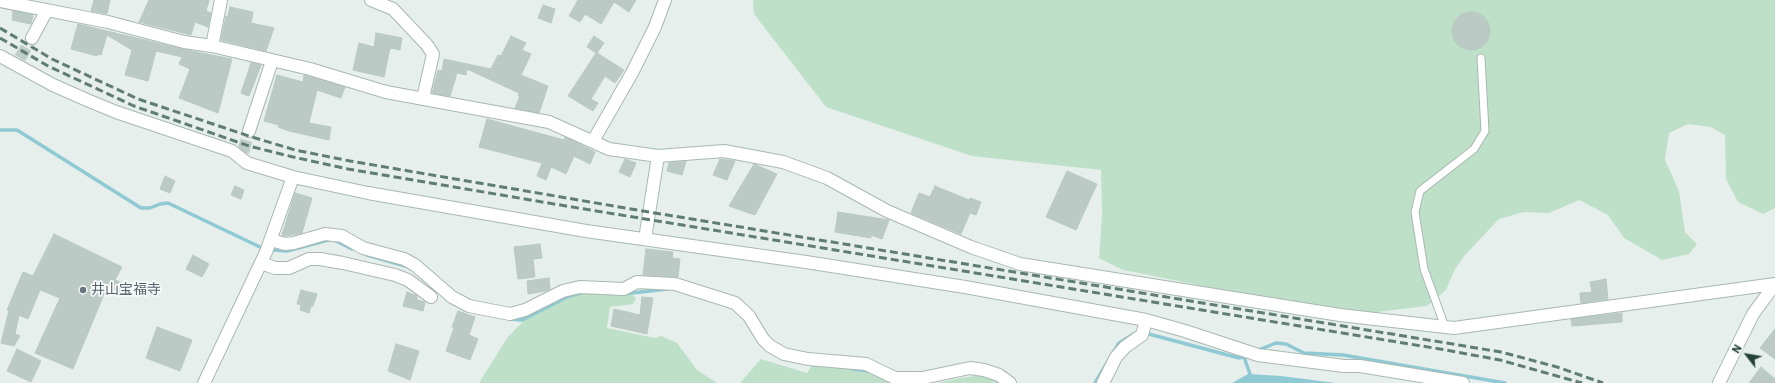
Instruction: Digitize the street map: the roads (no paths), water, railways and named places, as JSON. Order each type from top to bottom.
[{"type":"street","points":[[212,46],[221,0]]},
{"type":"street","points":[[371,0],[393,9],[427,45],[433,54],[423,98]]},
{"type":"street","points":[[593,141],[632,73],[655,27],[665,0]]},
{"type":"street","points":[[0,1],[108,22],[184,42],[212,46],[310,69],[386,92],[549,122],[593,141],[609,150],[658,156],[724,151],[783,162],[827,178],[894,214],[971,247],[1020,264],[1340,316],[1454,328],[1775,284]]},
{"type":"street","points":[[32,38],[47,10]]},
{"type":"street","points":[[0,56],[18,62],[53,85],[109,110],[232,151],[242,155],[247,163],[293,177],[523,220],[965,287],[1144,328],[1185,331],[1251,353],[1344,366],[1360,366],[1463,383]]},
{"type":"street","points":[[249,131],[272,61]]},
{"type":"street","points":[[645,239],[658,156]]},
{"type":"street","points":[[204,383],[261,263],[293,177]]},
{"type":"street","points":[[268,246],[294,243],[325,234],[342,236],[363,248],[409,262],[452,297],[469,306],[510,314],[525,310],[563,291],[580,287],[624,289],[637,282],[675,284],[735,304],[750,316],[763,339],[770,346],[784,354],[808,360],[866,364],[895,378],[907,379],[922,378],[970,368],[984,370],[1000,375],[1010,383]]},
{"type":"street","points":[[261,263],[275,268],[289,268],[309,259],[343,262],[395,275],[408,280],[431,297]]},
{"type":"street","points":[[1719,383],[1754,314],[1775,284]]},
{"type":"street","points":[[1103,383],[1116,357],[1144,328]]},
{"type":"lane","points":[[1445,327],[1424,269],[1415,208],[1420,191],[1474,149],[1485,131],[1481,58]]},
{"type":"water","points":[[1248,374],[1281,376],[1336,383],[1232,383]]},
{"type":"waterway","points":[[0,130],[17,130],[141,208],[150,208],[168,203],[262,248],[287,251],[332,239],[352,249]]},
{"type":"waterway","points":[[367,255],[405,266]]},
{"type":"waterway","points":[[623,294],[667,289]]},
{"type":"waterway","points":[[510,319],[522,320],[569,296],[585,292]]},
{"type":"waterway","points":[[1095,383],[1119,343],[1137,332]]},
{"type":"waterway","points":[[1145,333],[1239,358],[1249,355]]},
{"type":"waterway","points":[[1256,351],[1276,343],[1286,344],[1304,353],[1343,355],[1505,383]]},
{"type":"waterway","points":[[1244,357],[1251,377]]},
{"type":"waterway","points":[[853,369],[869,371]]},
{"type":"tunnel","points":[[20,58],[32,38]]},
{"type":"tunnel","points":[[243,152],[249,131]]},
{"type":"railway","points":[[0,28],[52,59],[138,99],[295,150],[350,161],[643,211],[1501,352],[1557,367],[1603,383]]},
{"type":"railway","points":[[0,38],[48,66],[134,106],[249,146],[348,169],[1440,349],[1500,360],[1582,383]]},
{"type":"place","name":"井山宝福寺","points":[[83,290]]}]
